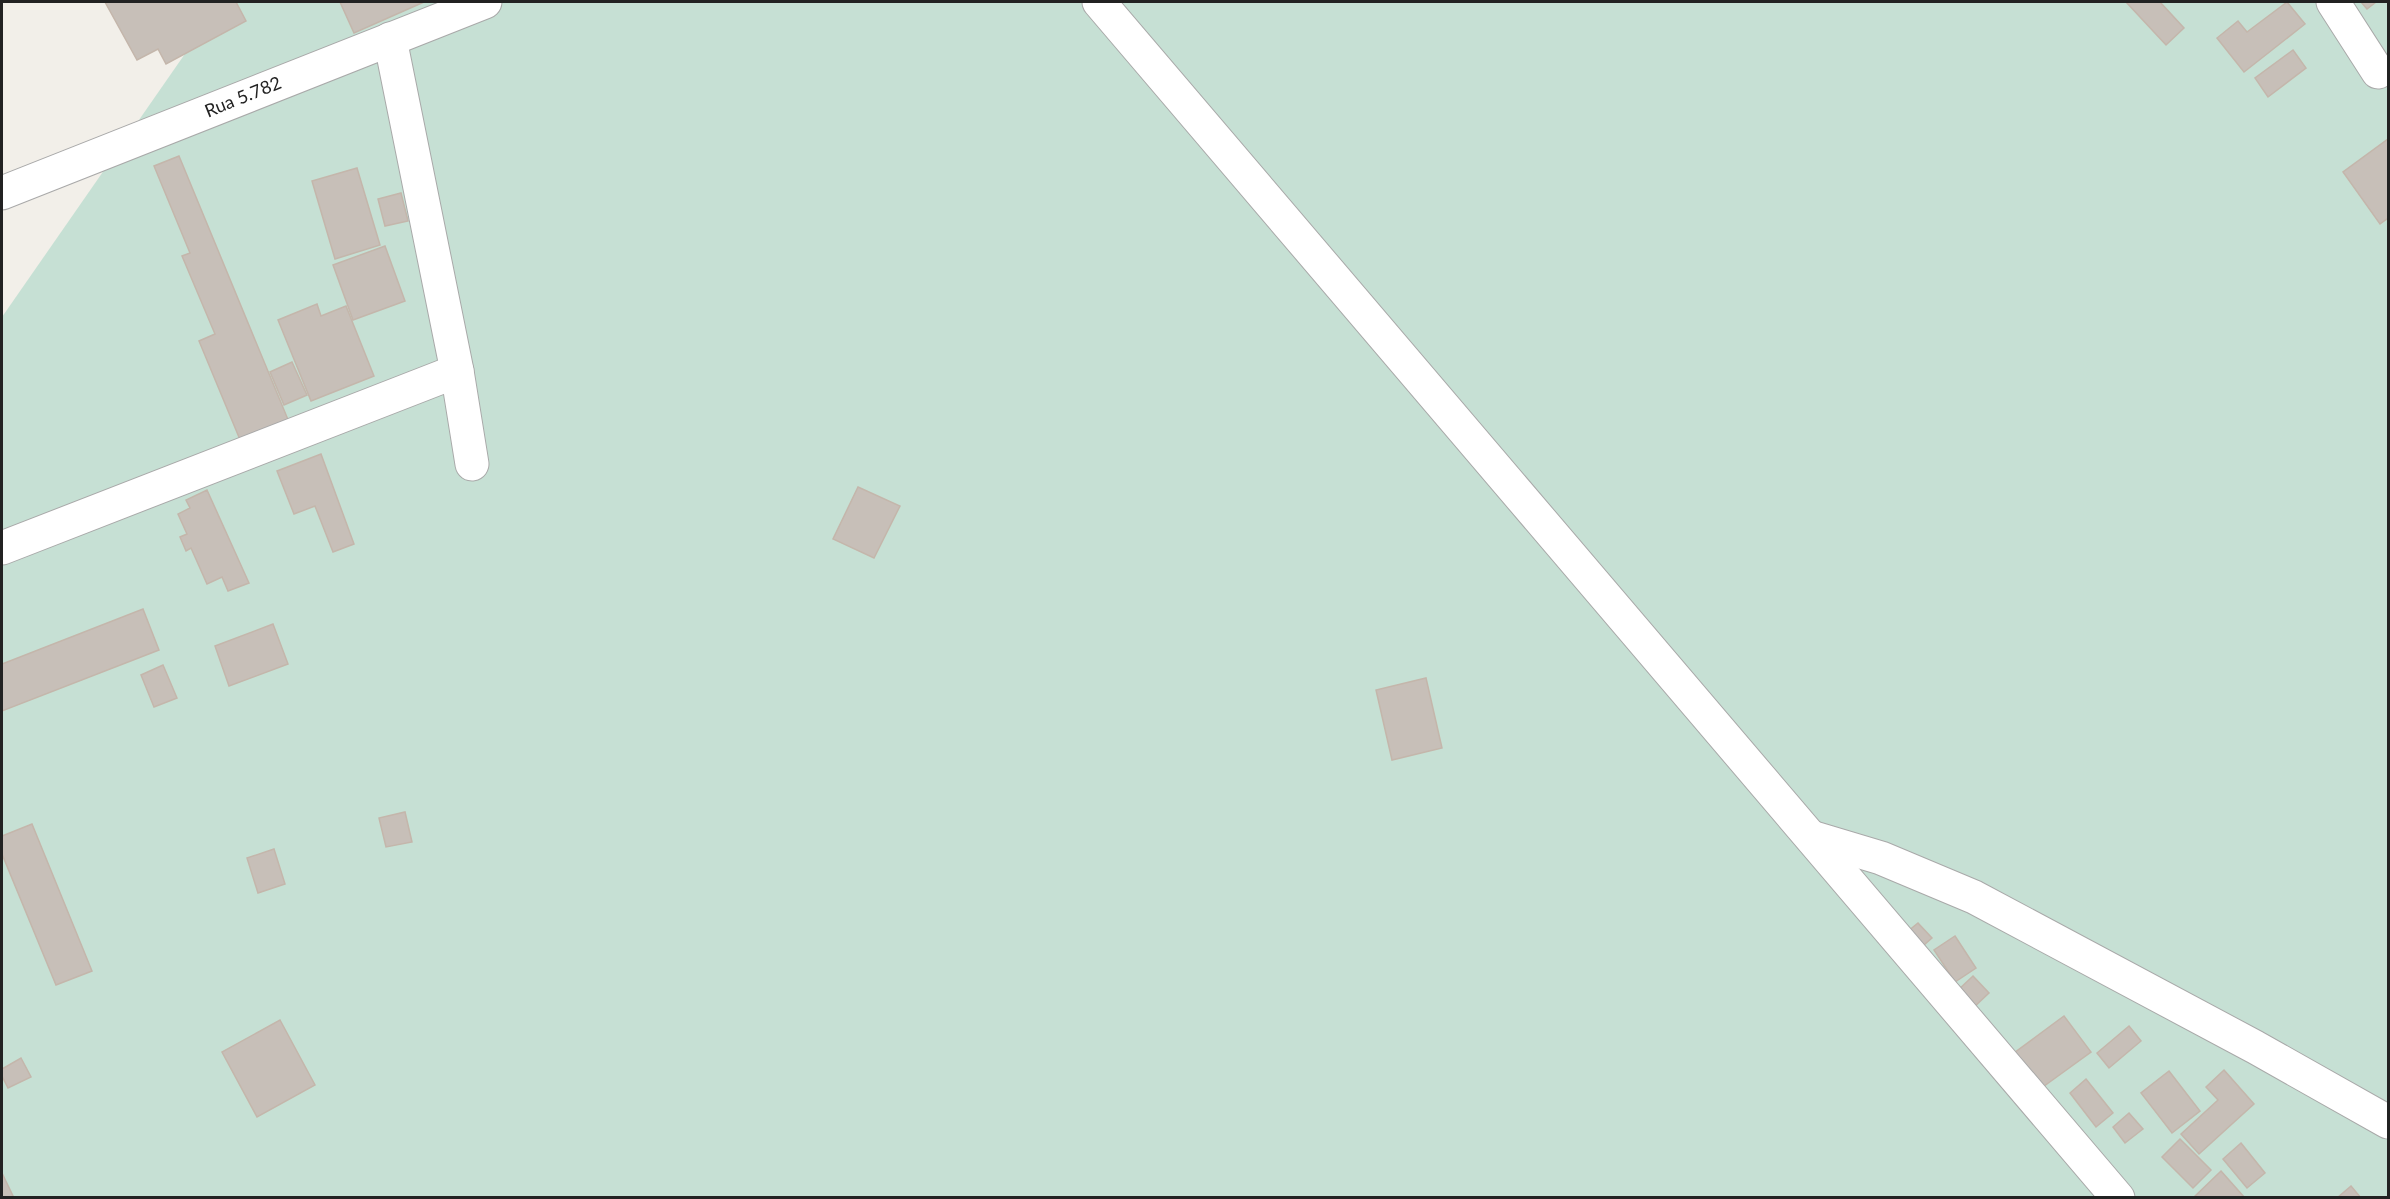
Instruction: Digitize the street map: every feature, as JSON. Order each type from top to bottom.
[{"type":"street","name":"Rua 5.782","points":[[2,193],[485,2]]},
{"type":"street","points":[[1099,2],[2118,1197]]},
{"type":"street","points":[[2333,2],[2378,72]]},
{"type":"street","points":[[390,39],[457,371],[472,464]]},
{"type":"street","points":[[2,548],[457,371]]},
{"type":"street","points":[[1810,837],[1881,858],[1974,897],[2255,1047],[2388,1122]]},
{"type":"green space","points":[[221,2],[2388,2],[2388,1197],[2,1198],[2,317]]},
{"type":"building","points":[[105,2],[236,2],[246,21],[166,64],[158,49],[137,60]]},
{"type":"building","points":[[340,2],[424,2],[354,33]]},
{"type":"building","points":[[2126,2],[2160,2],[2184,28],[2166,45]]},
{"type":"building","points":[[2287,2],[2305,24],[2244,72],[2217,38],[2238,21],[2247,32]]},
{"type":"building","points":[[2361,2],[2376,2],[2367,9]]},
{"type":"building","points":[[2293,50],[2306,68],[2268,97],[2255,78]]},
{"type":"building","points":[[2388,139],[2388,218],[2380,224],[2343,172]]},
{"type":"building","points":[[179,156],[289,422],[241,442],[199,341],[215,334],[182,256],[190,253],[154,166]]},
{"type":"building","points":[[357,168],[380,245],[335,259],[312,181]]},
{"type":"building","points":[[401,193],[408,221],[385,226],[378,199]]},
{"type":"building","points":[[385,246],[405,301],[353,320],[333,265]]},
{"type":"building","points":[[317,304],[321,316],[346,306],[374,376],[311,401],[278,320]]},
{"type":"building","points":[[292,362],[307,395],[284,405],[270,372]]},
{"type":"building","points":[[321,454],[354,544],[333,552],[315,506],[294,514],[277,471]]},
{"type":"building","points":[[858,487],[900,506],[874,558],[833,539]]},
{"type":"building","points":[[207,490],[249,583],[228,591],[222,577],[207,584],[191,548],[186,551],[180,537],[187,534],[178,514],[190,508],[186,500]]},
{"type":"building","points":[[143,609],[159,650],[2,711],[2,664]]},
{"type":"building","points":[[273,624],[288,664],[229,686],[215,646]]},
{"type":"building","points":[[163,665],[177,698],[154,707],[141,675]]},
{"type":"building","points":[[1426,678],[1442,748],[1392,760],[1376,690]]},
{"type":"building","points":[[405,812],[412,842],[386,847],[379,818]]},
{"type":"building","points":[[32,824],[92,971],[56,985],[2,854],[2,836]]},
{"type":"building","points":[[274,849],[285,884],[258,893],[247,858]]},
{"type":"building","points":[[1918,923],[1932,938],[1916,952],[1902,936]]},
{"type":"building","points":[[1955,936],[1976,968],[1955,982],[1934,950]]},
{"type":"building","points":[[1973,976],[1989,993],[1972,1009],[1956,992]]},
{"type":"building","points":[[2064,1016],[2091,1052],[2040,1089],[2014,1053]]},
{"type":"building","points":[[280,1020],[315,1085],[257,1117],[222,1052]]},
{"type":"building","points":[[2129,1026],[2141,1041],[2109,1068],[2097,1053]]},
{"type":"building","points":[[21,1058],[31,1077],[8,1088],[2,1076],[2,1069]]},
{"type":"building","points":[[2224,1070],[2254,1104],[2199,1154],[2181,1134],[2218,1100],[2206,1087]]},
{"type":"building","points":[[2169,1071],[2200,1111],[2172,1133],[2141,1093]]},
{"type":"building","points":[[2086,1079],[2113,1113],[2096,1127],[2070,1093]]},
{"type":"building","points":[[2129,1113],[2143,1129],[2125,1143],[2113,1127]]},
{"type":"building","points":[[2180,1139],[2211,1170],[2193,1188],[2162,1157]]},
{"type":"building","points":[[2241,1143],[2265,1173],[2247,1188],[2223,1159]]},
{"type":"building","points":[[2221,1171],[2245,1198],[2193,1198]]},
{"type":"building","points":[[2,1173],[14,1198],[2,1198]]},
{"type":"building","points":[[2351,1186],[2361,1198],[2337,1198]]}]
